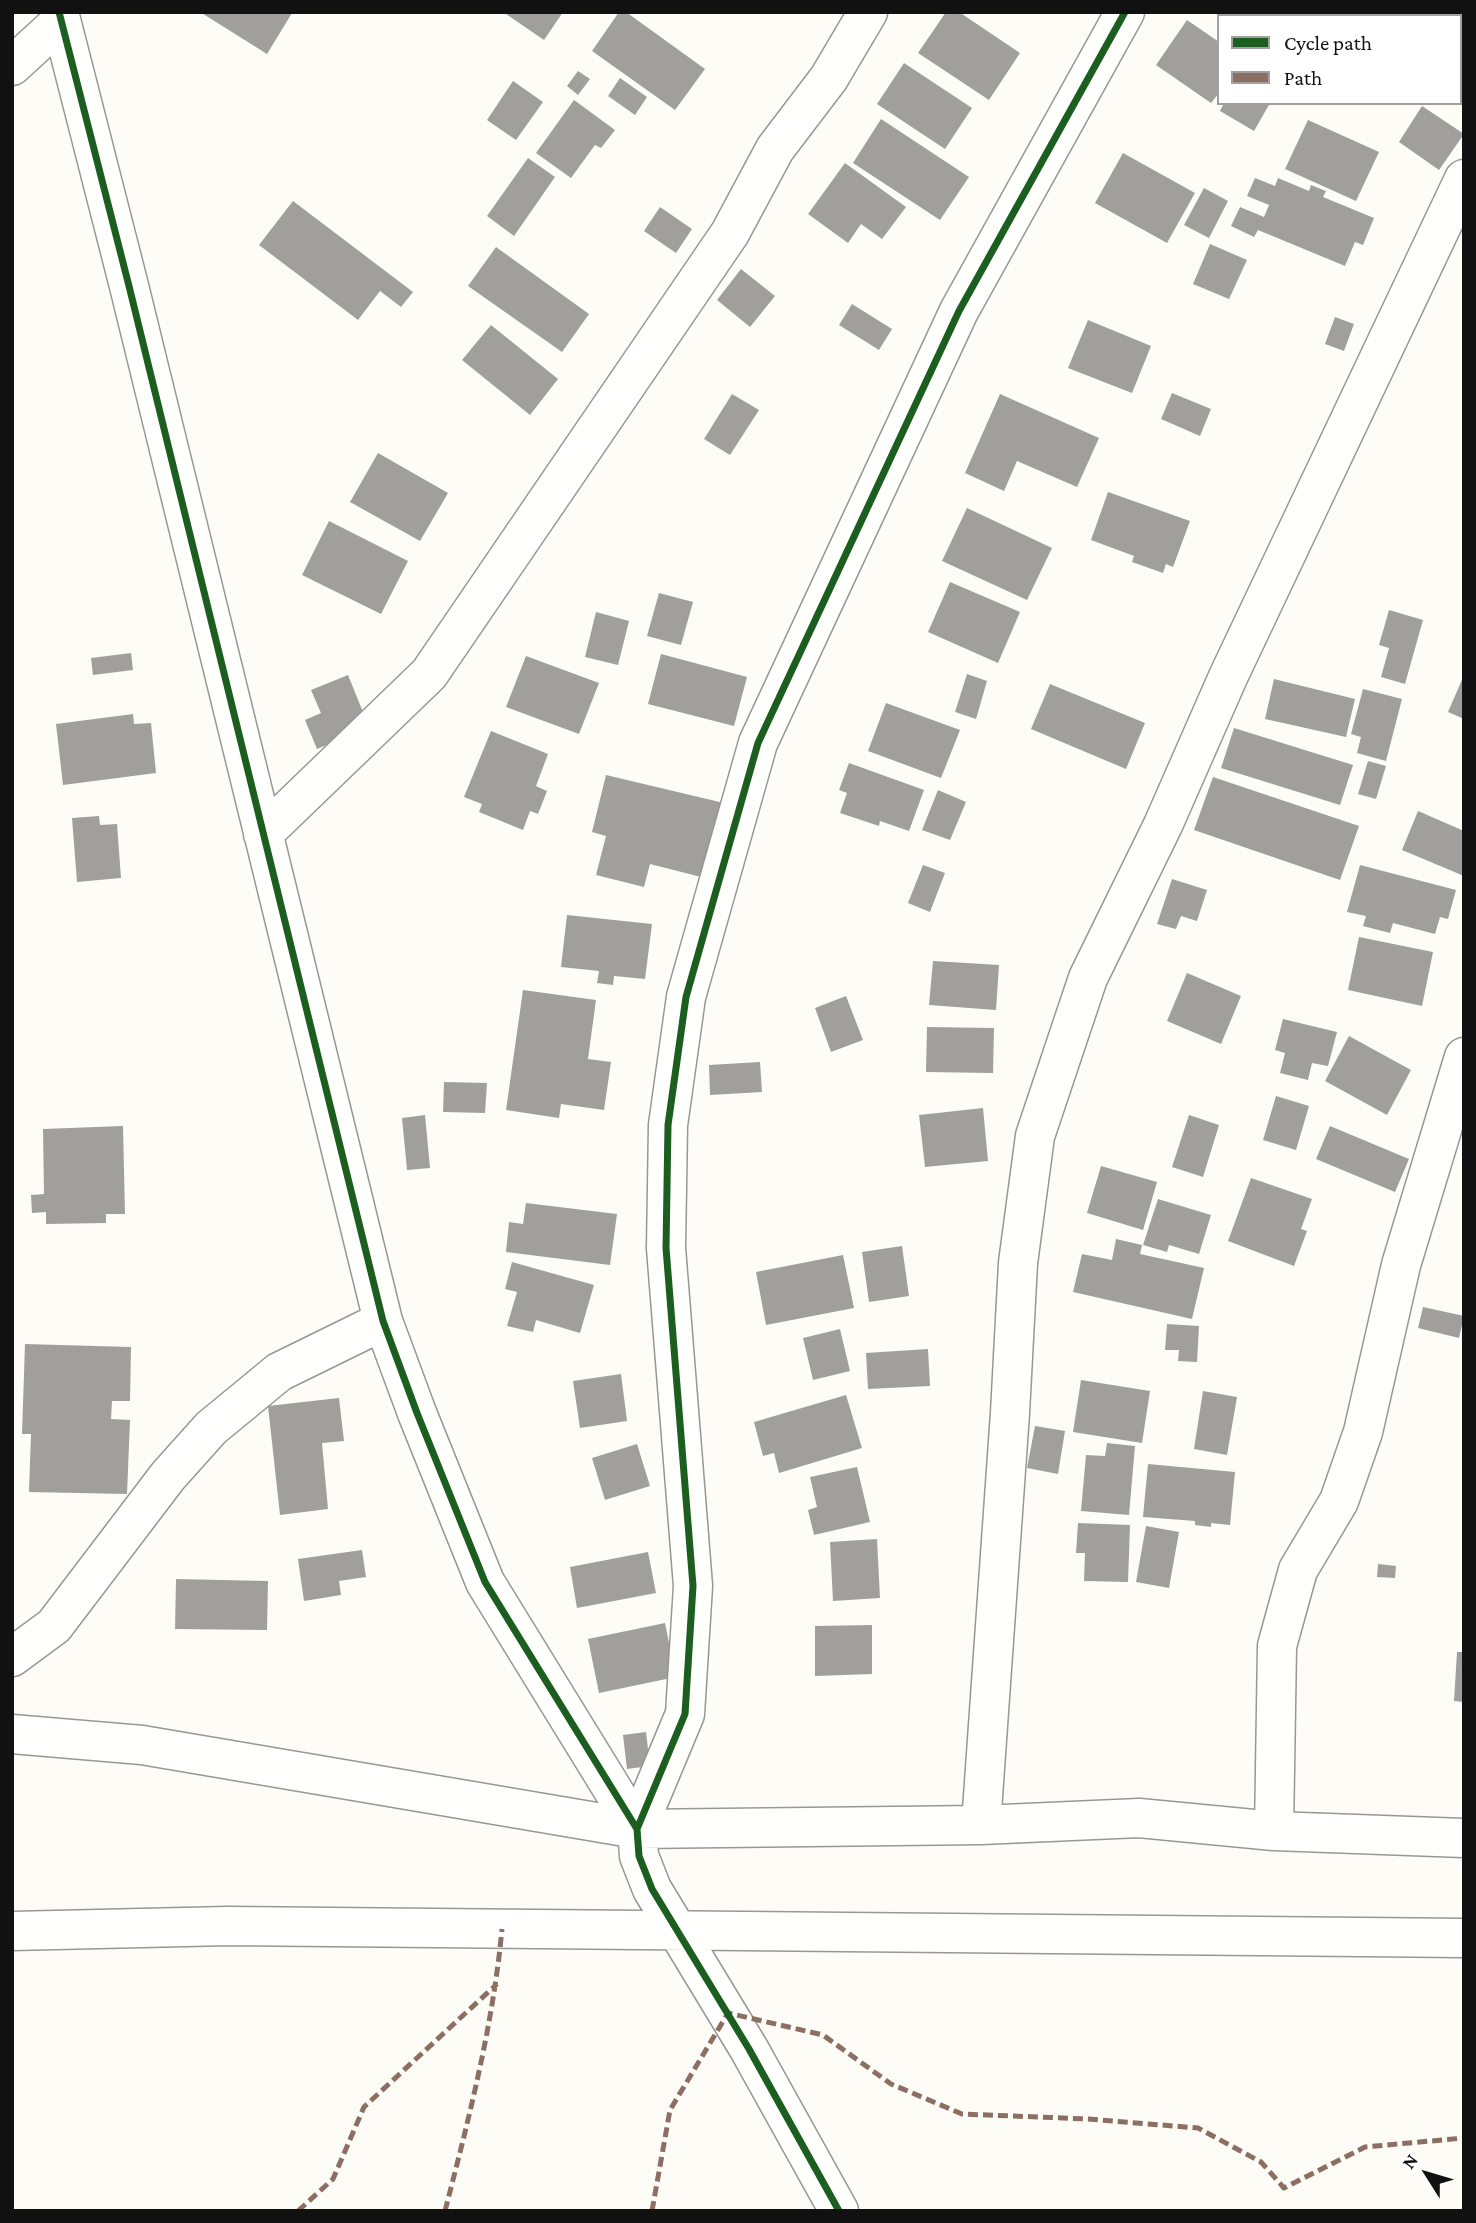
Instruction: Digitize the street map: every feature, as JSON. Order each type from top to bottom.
[{"type":"street","points":[[263,834],[429,674],[730,233],[775,149],[829,78],[868,12]]},
{"type":"street","points":[[839,2211],[749,2049],[652,1889],[639,1856],[637,1829],[685,1714],[693,1586],[666,1248],[668,1125],[686,997],[758,743],[959,311],[1125,12]]},
{"type":"street","points":[[60,17],[129,286],[383,1321],[485,1582],[637,1829]]},
{"type":"street","points":[[12,66],[60,17]]},
{"type":"street","points":[[981,1825],[1018,1263],[1035,1136],[1088,978],[1163,825],[1228,677],[1464,178]]},
{"type":"street","points":[[1274,1831],[1277,1646],[1298,1570],[1339,1501],[1363,1432],[1401,1265],[1464,1057]]},
{"type":"street","points":[[12,1657],[54,1626],[168,1476],[211,1428],[279,1372],[383,1321]]},
{"type":"street","points":[[12,1734],[142,1745],[637,1829],[981,1825],[1139,1818],[1274,1831],[1464,1838]]},
{"type":"street","points":[[12,1931],[228,1926],[1464,1938]]},
{"type":"building","points":[[200,12],[291,12],[292,13],[267,54]]},
{"type":"building","points":[[503,12],[563,12],[544,40]]},
{"type":"building","points":[[619,12],[626,12],[705,69],[675,110],[592,51]]},
{"type":"building","points":[[946,12],[959,12],[1020,53],[989,100],[918,53]]},
{"type":"building","points":[[1345,12],[1380,12],[1378,14],[1344,14]]},
{"type":"building","points":[[1187,20],[1217,41],[1217,96],[1211,103],[1156,65]]},
{"type":"building","points":[[904,63],[972,108],[945,149],[877,104]]},
{"type":"building","points":[[578,71],[590,79],[578,95],[567,86]]},
{"type":"building","points":[[620,78],[647,97],[635,115],[608,96]]},
{"type":"building","points":[[513,81],[543,102],[516,140],[487,120]]},
{"type":"building","points":[[574,100],[615,130],[601,148],[595,145],[571,178],[536,153]]},
{"type":"building","points":[[1223,105],[1269,105],[1254,131],[1220,111]]},
{"type":"building","points":[[1422,106],[1464,134],[1439,170],[1399,142]]},
{"type":"building","points":[[881,119],[969,177],[940,220],[853,163]]},
{"type":"building","points":[[1308,120],[1379,152],[1356,201],[1285,169]]},
{"type":"building","points":[[1123,153],[1195,193],[1167,243],[1095,203]]},
{"type":"building","points":[[528,158],[555,177],[514,236],[487,216]]},
{"type":"building","points":[[845,163],[906,207],[882,239],[861,224],[848,243],[808,214]]},
{"type":"building","points":[[1255,178],[1275,186],[1278,178],[1309,191],[1311,185],[1326,191],[1323,197],[1374,218],[1363,245],[1355,242],[1345,266],[1258,230],[1254,237],[1231,226],[1240,207],[1264,217],[1269,205],[1247,196]]},
{"type":"building","points":[[1204,188],[1228,201],[1209,238],[1184,225]]},
{"type":"building","points":[[293,201],[413,292],[401,307],[380,291],[358,320],[259,245]]},
{"type":"building","points":[[660,207],[692,229],[676,253],[644,231]]},
{"type":"building","points":[[1210,244],[1247,260],[1229,299],[1193,284]]},
{"type":"building","points":[[496,247],[589,314],[562,352],[468,286]]},
{"type":"building","points":[[741,269],[775,296],[750,327],[717,300]]},
{"type":"building","points":[[852,304],[892,329],[879,350],[839,325]]},
{"type":"building","points":[[1335,317],[1354,324],[1344,351],[1325,344]]},
{"type":"building","points":[[1088,320],[1151,346],[1132,393],[1068,368]]},
{"type":"building","points":[[491,325],[558,379],[530,415],[462,360]]},
{"type":"building","points":[[1172,393],[1211,409],[1200,436],[1161,419]]},
{"type":"building","points":[[732,394],[759,410],[730,455],[704,439]]},
{"type":"building","points":[[1000,394],[1099,438],[1077,487],[1017,461],[1004,491],[965,473]]},
{"type":"building","points":[[378,453],[448,493],[420,541],[350,502]]},
{"type":"building","points":[[1108,492],[1190,521],[1173,567],[1166,564],[1163,573],[1132,562],[1134,556],[1091,540]]},
{"type":"building","points":[[967,508],[1052,548],[1027,600],[942,561]]},
{"type":"building","points":[[329,521],[408,561],[381,614],[302,575]]},
{"type":"building","points":[[950,582],[1020,612],[998,663],[928,632]]},
{"type":"building","points":[[659,593],[693,602],[681,645],[647,636]]},
{"type":"building","points":[[1389,610],[1423,620],[1405,684],[1381,677],[1389,648],[1379,645]]},
{"type":"building","points":[[596,612],[629,621],[618,665],[585,657]]},
{"type":"building","points":[[131,653],[133,670],[93,675],[91,658]]},
{"type":"building","points":[[661,654],[747,677],[734,726],[648,704]]},
{"type":"building","points":[[526,656],[599,683],[579,734],[506,707]]},
{"type":"building","points":[[967,674],[987,681],[976,719],[955,712]]},
{"type":"building","points":[[348,675],[369,727],[317,749],[305,720],[321,713],[311,690]]},
{"type":"building","points":[[1464,675],[1464,719],[1448,712]]},
{"type":"building","points":[[1274,679],[1355,699],[1346,737],[1265,719]]},
{"type":"building","points":[[1050,684],[1145,723],[1126,769],[1031,729]]},
{"type":"building","points":[[1363,689],[1402,699],[1386,761],[1357,753],[1361,737],[1351,734]]},
{"type":"building","points":[[886,703],[960,730],[941,778],[868,751]]},
{"type":"building","points":[[133,714],[134,724],[151,723],[156,773],[63,785],[56,724]]},
{"type":"building","points":[[1234,728],[1353,765],[1340,805],[1221,768]]},
{"type":"building","points":[[491,731],[548,754],[536,786],[547,791],[538,814],[530,811],[523,830],[479,812],[482,804],[464,797]]},
{"type":"building","points":[[1368,761],[1386,766],[1376,799],[1358,794]]},
{"type":"building","points":[[849,763],[924,790],[909,831],[880,821],[879,826],[840,813],[847,793],[839,790]]},
{"type":"building","points":[[606,775],[728,804],[709,879],[650,864],[644,887],[596,875],[606,836],[592,832]]},
{"type":"building","points":[[1213,777],[1359,826],[1340,880],[1194,830]]},
{"type":"building","points":[[938,790],[966,802],[950,840],[922,830]]},
{"type":"building","points":[[1418,811],[1464,831],[1464,876],[1402,850]]},
{"type":"building","points":[[99,816],[100,825],[117,824],[121,878],[77,882],[72,818]]},
{"type":"building","points":[[923,865],[945,873],[930,912],[908,903]]},
{"type":"building","points":[[1360,865],[1456,890],[1448,919],[1440,917],[1435,934],[1393,923],[1390,933],[1363,926],[1366,916],[1347,912]]},
{"type":"building","points":[[1172,879],[1207,890],[1197,921],[1181,916],[1176,929],[1157,924]]},
{"type":"building","points":[[567,915],[652,924],[645,979],[614,976],[613,985],[597,983],[599,971],[561,967]]},
{"type":"building","points":[[1359,937],[1433,952],[1422,1006],[1348,990]]},
{"type":"building","points":[[933,961],[999,965],[996,1010],[929,1005]]},
{"type":"building","points":[[1187,973],[1241,996],[1221,1044],[1167,1021]]},
{"type":"building","points":[[523,990],[596,1000],[588,1059],[611,1062],[604,1110],[561,1104],[559,1118],[506,1110]]},
{"type":"building","points":[[846,996],[863,1040],[831,1052],[815,1008]]},
{"type":"building","points":[[1283,1019],[1337,1032],[1328,1066],[1312,1063],[1308,1080],[1280,1073],[1285,1053],[1275,1050]]},
{"type":"building","points":[[927,1027],[994,1028],[993,1073],[926,1072]]},
{"type":"building","points":[[1349,1036],[1411,1070],[1387,1115],[1325,1081]]},
{"type":"building","points":[[760,1062],[762,1092],[710,1095],[709,1065]]},
{"type":"building","points":[[444,1082],[487,1083],[485,1113],[443,1112]]},
{"type":"building","points":[[1276,1096],[1309,1106],[1296,1150],[1263,1140]]},
{"type":"building","points":[[983,1108],[988,1161],[925,1167],[919,1115]]},
{"type":"building","points":[[425,1115],[430,1168],[407,1170],[402,1118]]},
{"type":"building","points":[[1189,1115],[1219,1125],[1203,1177],[1172,1167]]},
{"type":"building","points":[[123,1126],[125,1214],[106,1214],[106,1223],[46,1224],[46,1212],[32,1213],[31,1195],[44,1194],[43,1129]]},
{"type":"building","points":[[1330,1126],[1409,1159],[1395,1192],[1316,1159]]},
{"type":"building","points":[[1101,1166],[1157,1182],[1143,1230],[1087,1213]]},
{"type":"building","points":[[1251,1178],[1312,1199],[1301,1229],[1307,1231],[1294,1266],[1228,1241]]},
{"type":"building","points":[[1158,1199],[1211,1215],[1199,1254],[1169,1245],[1167,1252],[1143,1245]]},
{"type":"building","points":[[526,1203],[617,1214],[610,1265],[506,1252],[509,1222],[523,1224]]},
{"type":"building","points":[[1116,1239],[1142,1245],[1140,1254],[1204,1268],[1192,1319],[1073,1292],[1082,1254],[1112,1260]]},
{"type":"building","points":[[902,1246],[909,1296],[869,1302],[862,1252]]},
{"type":"building","points":[[843,1255],[854,1308],[766,1325],[756,1272]]},
{"type":"building","points":[[512,1262],[594,1285],[580,1333],[536,1320],[533,1332],[507,1326],[517,1292],[505,1289]]},
{"type":"building","points":[[1423,1307],[1464,1316],[1459,1338],[1418,1328]]},
{"type":"building","points":[[1167,1324],[1199,1326],[1197,1362],[1178,1361],[1179,1350],[1165,1350]]},
{"type":"building","points":[[840,1329],[850,1371],[813,1380],[803,1338]]},
{"type":"building","points":[[25,1344],[131,1347],[130,1401],[112,1401],[111,1419],[130,1420],[127,1494],[29,1492],[31,1434],[22,1434]]},
{"type":"building","points":[[928,1349],[930,1386],[868,1389],[866,1353]]},
{"type":"building","points":[[621,1374],[627,1421],[580,1428],[573,1381]]},
{"type":"building","points":[[1081,1380],[1150,1391],[1142,1443],[1073,1432]]},
{"type":"building","points":[[1203,1391],[1237,1397],[1227,1455],[1194,1449]]},
{"type":"building","points":[[846,1395],[862,1448],[779,1473],[774,1453],[763,1456],[754,1422]]},
{"type":"building","points":[[339,1398],[344,1441],[322,1443],[328,1509],[280,1515],[268,1406]]},
{"type":"building","points":[[1035,1426],[1065,1431],[1058,1474],[1027,1468]]},
{"type":"building","points":[[1107,1443],[1135,1446],[1129,1515],[1081,1511],[1086,1455],[1105,1456]]},
{"type":"building","points":[[637,1444],[650,1486],[605,1500],[592,1458]]},
{"type":"building","points":[[1148,1464],[1235,1472],[1230,1525],[1211,1523],[1211,1527],[1195,1525],[1195,1521],[1143,1517]]},
{"type":"building","points":[[857,1467],[870,1522],[814,1535],[808,1510],[817,1507],[810,1477]]},
{"type":"building","points":[[1078,1523],[1130,1525],[1128,1582],[1084,1581],[1085,1553],[1076,1553]]},
{"type":"building","points":[[1146,1526],[1179,1532],[1169,1588],[1136,1582]]},
{"type":"building","points":[[877,1539],[880,1598],[833,1601],[830,1542]]},
{"type":"building","points":[[362,1550],[366,1577],[339,1581],[341,1595],[304,1601],[298,1559]]},
{"type":"building","points":[[648,1552],[656,1593],[577,1608],[570,1567]]},
{"type":"building","points":[[1378,1564],[1396,1566],[1395,1578],[1377,1577]]},
{"type":"building","points":[[176,1579],[268,1581],[267,1630],[175,1629]]},
{"type":"building","points":[[665,1623],[676,1677],[599,1693],[588,1639]]},
{"type":"building","points":[[872,1625],[872,1674],[815,1676],[815,1626]]},
{"type":"building","points":[[1457,1652],[1464,1652],[1464,1702],[1454,1701]]},
{"type":"building","points":[[646,1732],[650,1766],[627,1769],[623,1735]]},
{"type":"marked path","points":[[445,2211],[486,2036],[502,1929]]},
{"type":"marked path","points":[[298,2211],[333,2179],[364,2107],[497,1984]]},
{"type":"marked path","points":[[652,2211],[670,2110],[728,2013],[823,2035],[891,2084],[962,2114],[1088,2119],[1198,2128],[1261,2162],[1284,2188],[1365,2147],[1464,2138]]},
{"type":"cycle path","points":[[59,12],[129,286],[383,1321],[485,1582],[637,1829],[639,1856],[652,1889],[749,2049],[839,2211]]},
{"type":"cycle path","points":[[637,1829],[685,1714],[693,1586],[666,1248],[668,1125],[686,997],[758,743],[959,311],[1125,12]]}]
